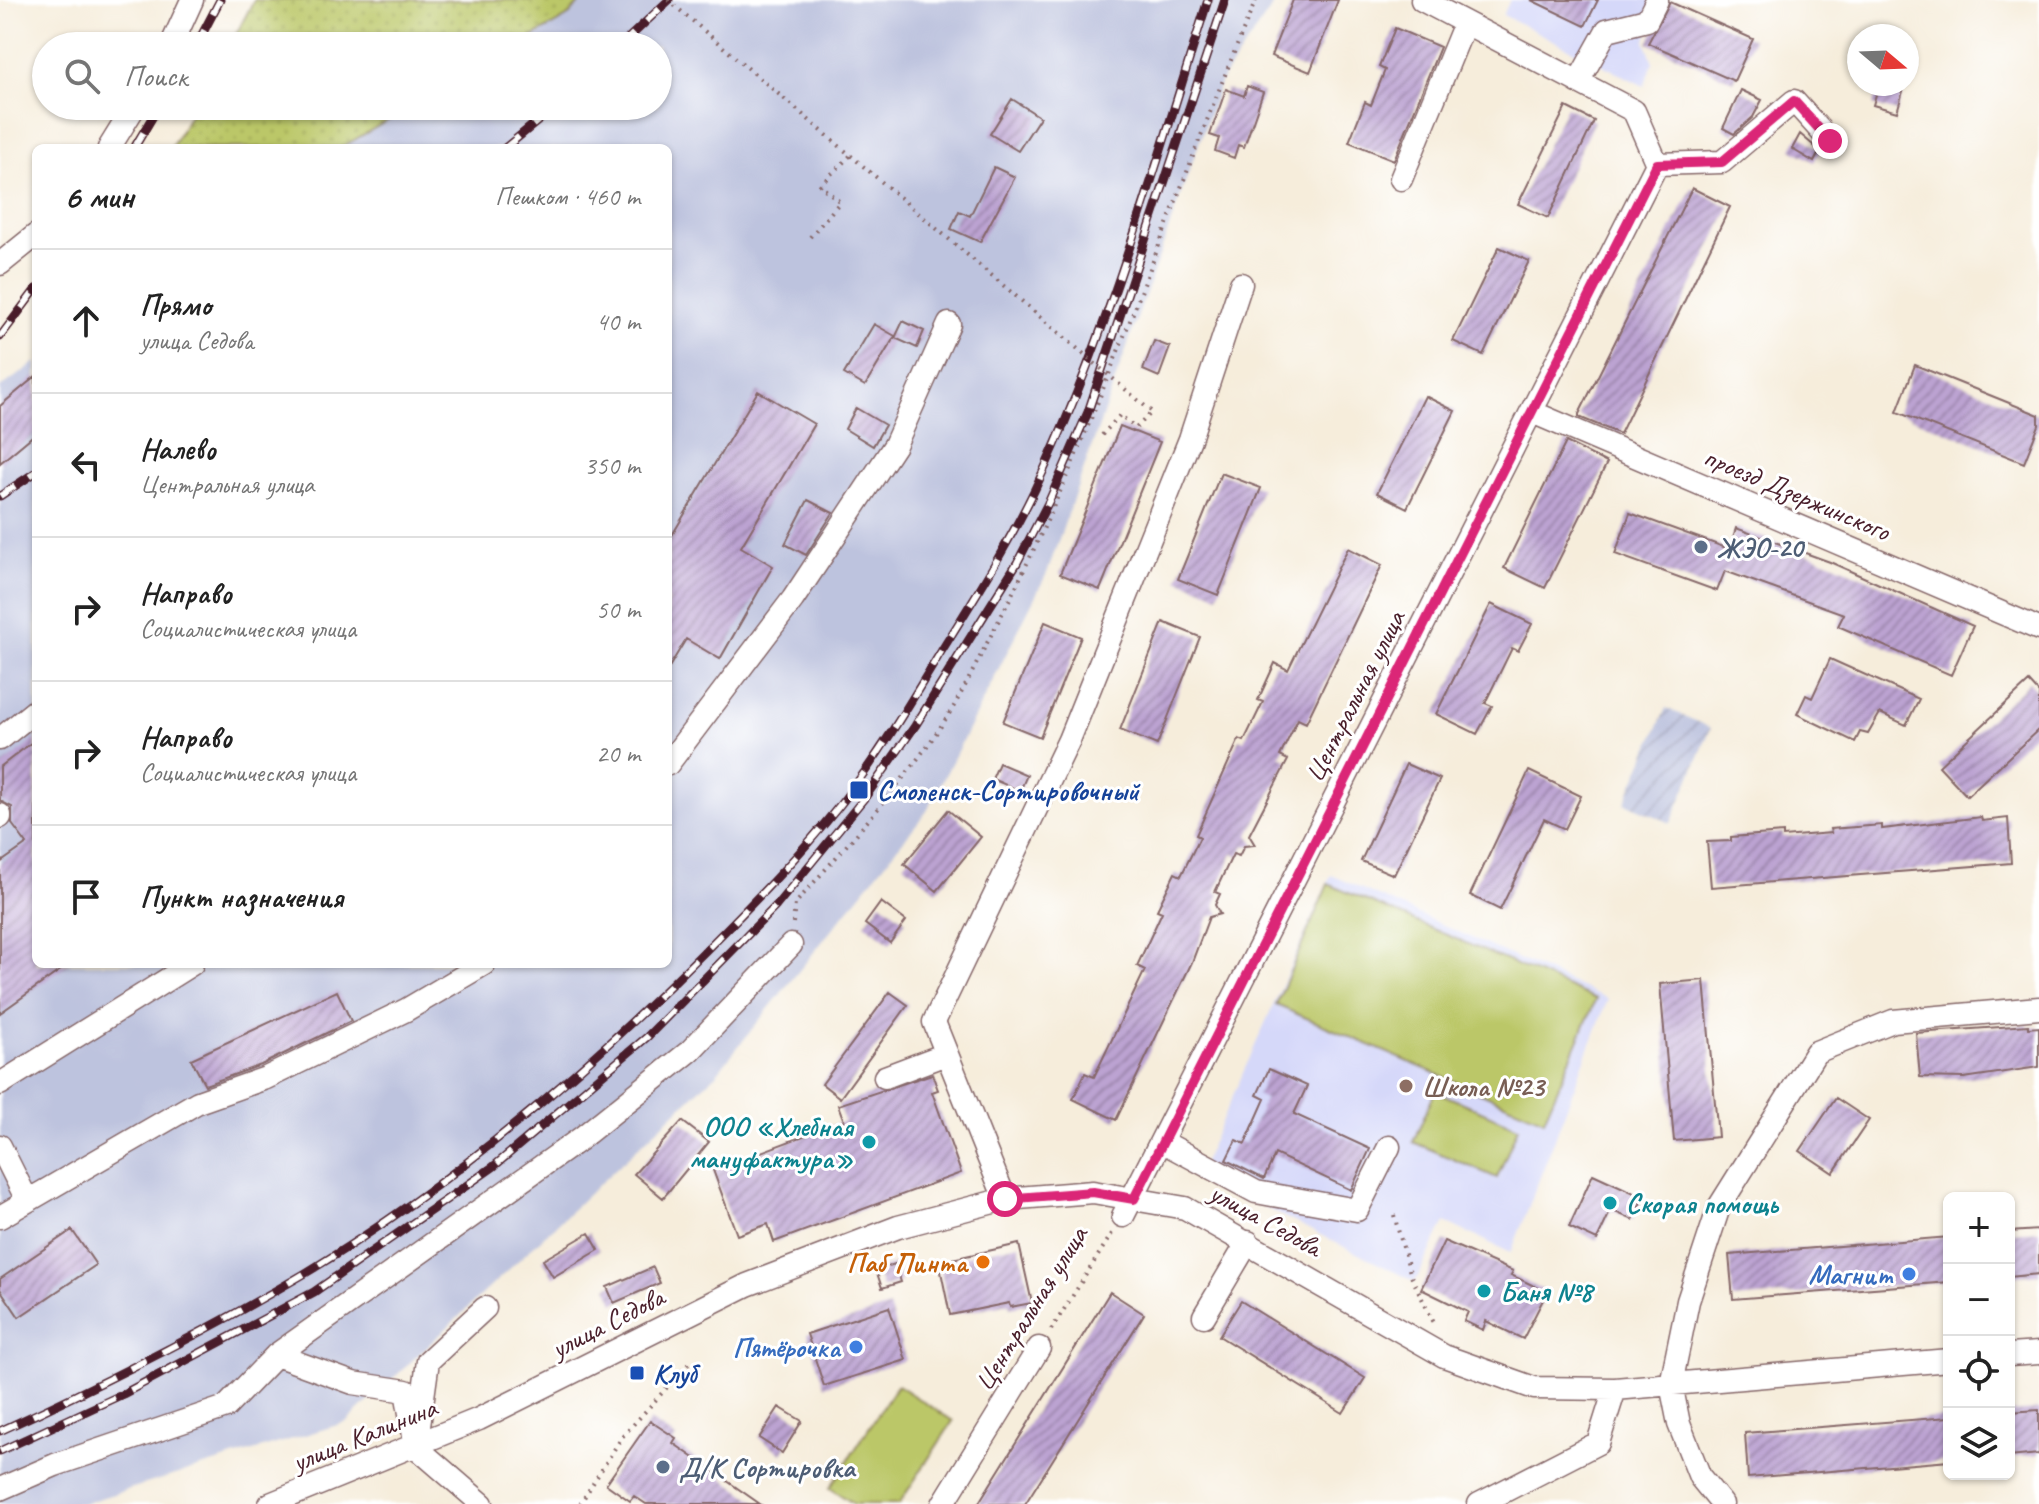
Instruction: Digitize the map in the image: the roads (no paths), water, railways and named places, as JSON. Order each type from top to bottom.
[{"type":"street","points":[[177,32],[192,0]]},
{"type":"street","points":[[1422,0],[1634,111],[1657,164],[1722,162],[1794,101],[1830,141]]},
{"type":"street","points":[[1578,82],[1607,30],[1647,20],[1657,0]]},
{"type":"street","points":[[1401,179],[1465,23]]},
{"type":"street","points":[[111,144],[126,120]]},
{"type":"street","name":"Центральная улица","points":[[1129,1208],[1657,164]]},
{"type":"street","points":[[0,264],[32,238]]},
{"type":"street","points":[[1005,1199],[934,1022],[1069,740],[1190,439],[1241,284]]},
{"type":"street","points":[[672,759],[793,599],[895,445],[949,324]]},
{"type":"street","name":"проезд Дзержинского","points":[[1532,412],[2039,629]]},
{"type":"street","points":[[0,739],[32,713]]},
{"type":"street","points":[[0,1489],[55,1465],[226,1407],[276,1355],[580,1139],[690,1051],[791,945]]},
{"type":"street","points":[[0,1084],[186,968]]},
{"type":"street","points":[[0,1217],[198,1102],[266,1078],[406,1010],[477,968]]},
{"type":"street","points":[[1722,1504],[1700,1477],[1679,1424],[1671,1384],[1688,1301],[1719,1207],[1816,1052],[1893,1021],[2039,1008]]},
{"type":"street","points":[[885,1077],[946,1054]]},
{"type":"street","points":[[1163,1142],[1256,1192],[1357,1210],[1389,1147]]},
{"type":"street","points":[[0,1146],[27,1200]]},
{"type":"street","name":"улица Седова","points":[[479,1419],[747,1285],[898,1227],[1005,1199],[1093,1192],[1129,1208],[1185,1208],[1444,1356],[1534,1388],[1615,1389],[1943,1361]]},
{"type":"street","points":[[1204,1316],[1248,1242]]},
{"type":"street","points":[[416,1447],[428,1361],[485,1308]]},
{"type":"street","name":"Центральная улица","points":[[943,1504],[1039,1348]]},
{"type":"street","points":[[2015,1355],[2039,1353]]},
{"type":"street","points":[[276,1355],[353,1383],[406,1391],[416,1447],[482,1504]]},
{"type":"street","points":[[1479,1504],[1598,1443],[1615,1389]]},
{"type":"street","name":"улица Калинина","points":[[270,1504],[479,1419]]},
{"type":"railway","points":[[203,32],[220,0]]},
{"type":"railway","points":[[635,32],[669,0]]},
{"type":"railway","points":[[0,1431],[116,1376],[230,1316],[359,1240],[412,1203],[516,1124],[614,1038],[741,914],[824,824],[906,710],[991,571],[1035,489],[1062,430],[1109,309],[1208,0]]},
{"type":"railway","points":[[0,1451],[123,1394],[314,1292],[493,1167],[647,1037],[776,906],[866,796],[915,726],[1017,563],[1049,501],[1088,412],[1225,0]]},
{"type":"railway","points":[[136,144],[151,120]]},
{"type":"railway","points":[[510,144],[539,120]]},
{"type":"railway","points":[[0,337],[32,294]]},
{"type":"railway","points":[[0,496],[32,475]]},
{"type":"place","name":"ЖЭО-20","points":[[1701,547]]},
{"type":"place","name":"Смоленск-Сортировочный","points":[[859,790]]},
{"type":"place","name":"Школа №23","points":[[1406,1086]]},
{"type":"place","name":"ООО «Хлебная мануфактура»","points":[[869,1142]]},
{"type":"place","name":"Скорая помощь","points":[[1610,1203]]},
{"type":"place","name":"Паб Пинта","points":[[983,1262]]},
{"type":"place","name":"Магнит","points":[[1909,1274]]},
{"type":"place","name":"Баня №8","points":[[1484,1291]]},
{"type":"place","name":"Пятёрочка","points":[[856,1347]]},
{"type":"place","name":"Клуб","points":[[637,1373]]},
{"type":"place","name":"Д/К Сортировка","points":[[663,1467]]}]
